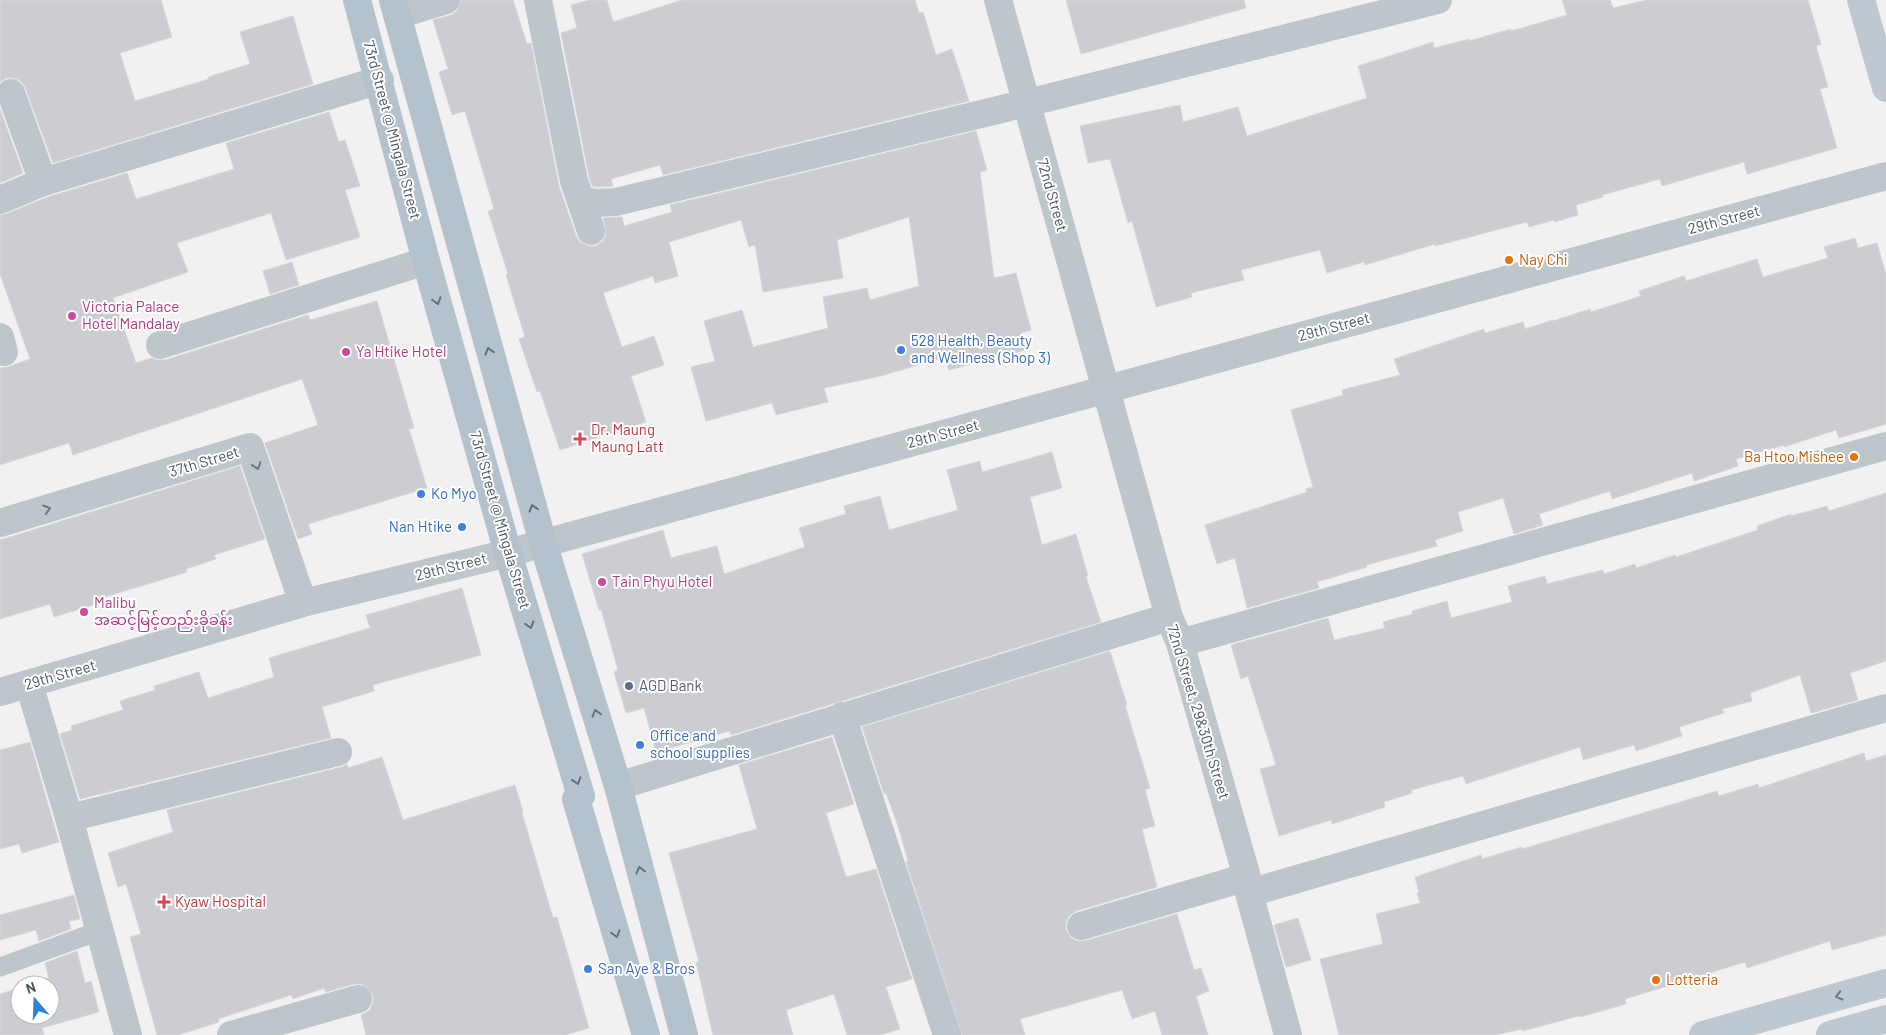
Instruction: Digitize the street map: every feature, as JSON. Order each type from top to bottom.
[{"type":"main road","name":"73rd Street @ Mingala Street","points":[[357,0],[380,80],[426,260],[508,553],[581,796],[576,799],[642,1034]]},
{"type":"main road","points":[[1861,0],[1886,86]]},
{"type":"main road","points":[[395,8],[543,543],[618,786],[684,1035]]},
{"type":"main road","points":[[1703,1035],[1886,983]]},
{"type":"main road","points":[[1830,1035],[1886,1019]]},
{"type":"street","points":[[395,8],[446,0]]},
{"type":"street","points":[[538,0],[574,181],[591,231]]},
{"type":"street","name":"72nd Street","points":[[998,0],[1106,389]]},
{"type":"street","points":[[580,199],[594,203],[616,202],[1027,103],[1438,0]]},
{"type":"street","points":[[0,200],[43,182],[380,80]]},
{"type":"street","points":[[11,93],[43,182]]},
{"type":"street","name":"29th Street","points":[[0,692],[303,603],[508,553],[1886,176]]},
{"type":"street","points":[[160,345],[426,260]]},
{"type":"street","name":"72nd Street, 29&30th Street","points":[[1106,389],[1169,617],[1180,644],[1248,885],[1288,1035]]},
{"type":"street","points":[[1180,644],[1886,446]]},
{"type":"street","name":"37th Street","points":[[0,523],[250,447],[303,603]]},
{"type":"street","points":[[618,786],[1169,617]]},
{"type":"street","points":[[29,684],[69,818],[128,1035]]},
{"type":"street","points":[[1081,926],[1248,885],[1886,708]]},
{"type":"street","points":[[842,716],[947,1035]]},
{"type":"street","points":[[69,818],[338,752]]},
{"type":"street","points":[[231,1035],[358,999]]},
{"type":"lane","points":[[0,967],[99,931]]},
{"type":"building","points":[[0,0],[161,0],[172,37],[120,53],[135,101],[209,79],[208,77],[250,64],[240,32],[293,16],[313,84],[53,163],[25,87],[21,81],[14,78],[6,78],[0,82]]},
{"type":"building","points":[[461,0],[513,0],[527,44],[531,43],[559,186],[576,236],[580,242],[588,246],[596,246],[603,241],[606,234],[603,218],[622,217],[624,226],[672,212],[670,205],[976,131],[987,170],[980,172],[994,278],[1016,273],[1031,330],[1021,333],[1025,350],[949,370],[945,357],[881,376],[824,388],[828,402],[776,415],[772,403],[706,421],[691,367],[715,361],[704,321],[742,310],[753,347],[828,328],[823,297],[867,288],[870,300],[919,286],[909,217],[837,240],[843,278],[763,292],[755,245],[749,247],[741,220],[669,242],[678,276],[655,283],[653,276],[603,293],[622,347],[654,336],[664,365],[631,376],[646,422],[560,450],[540,391],[537,392],[519,339],[525,337],[488,211],[494,209],[465,111],[452,115],[439,72],[448,69],[433,20],[451,15],[457,11]]},
{"type":"building","points":[[590,0],[607,0],[613,22],[682,0],[915,0],[919,13],[923,12],[936,55],[952,49],[969,101],[663,175],[660,165],[611,179],[613,186],[592,186],[561,33],[577,28],[571,5]]},
{"type":"building","points":[[1066,0],[1244,0],[1246,8],[1081,54]]},
{"type":"building","points":[[1562,0],[1610,0],[1613,8],[1647,0],[1808,0],[1821,44],[1816,46],[1828,87],[1820,89],[1837,148],[1747,174],[1744,162],[1662,186],[1660,179],[1602,195],[1603,197],[1576,205],[1578,215],[1555,222],[1554,220],[1529,227],[1527,222],[1435,246],[1435,244],[1365,265],[1364,262],[1327,273],[1320,250],[1241,270],[1244,280],[1191,293],[1192,297],[1156,307],[1132,221],[1128,223],[1110,159],[1088,163],[1080,126],[1180,105],[1183,122],[1238,107],[1247,136],[1367,98],[1358,66],[1433,42],[1434,48],[1469,39],[1469,41],[1567,15]]},
{"type":"building","points":[[0,109],[23,173],[0,183]]},
{"type":"building","points":[[329,112],[339,142],[345,140],[360,186],[345,190],[360,237],[286,260],[271,213],[177,243],[188,272],[113,298],[136,363],[152,358],[165,360],[308,315],[310,320],[377,301],[414,428],[409,429],[427,488],[308,524],[312,534],[298,539],[265,443],[318,425],[302,379],[73,455],[69,443],[0,465],[0,368],[30,359],[0,274],[0,215],[48,197],[127,173],[136,199],[234,169],[226,143]]},
{"type":"building","points":[[1855,238],[1858,248],[1877,243],[1886,274],[1886,424],[1839,438],[1836,430],[1784,447],[1784,445],[1736,459],[1738,466],[1694,481],[1692,473],[1612,499],[1610,491],[1539,514],[1543,525],[1514,534],[1503,498],[1458,512],[1463,531],[1435,540],[1437,546],[1366,565],[1367,567],[1317,582],[1319,588],[1247,608],[1235,558],[1217,564],[1205,525],[1307,492],[1306,489],[1313,487],[1291,410],[1343,395],[1342,390],[1400,375],[1394,359],[1484,329],[1485,333],[1523,322],[1525,329],[1590,309],[1591,312],[1641,296],[1639,291],[1684,276],[1686,281],[1757,259],[1763,277],[1828,258],[1824,247]]},
{"type":"building","points":[[292,262],[299,285],[270,294],[263,271]]},
{"type":"building","points":[[1052,452],[1062,488],[1030,497],[1042,545],[1076,534],[1088,576],[1086,577],[1101,622],[731,735],[730,731],[656,752],[644,708],[626,713],[614,672],[618,670],[601,609],[599,610],[582,554],[663,530],[671,558],[717,546],[724,574],[805,547],[799,528],[846,514],[844,506],[880,496],[889,530],[958,510],[947,470],[980,461],[982,472]]},
{"type":"building","points":[[240,466],[265,539],[214,555],[216,559],[186,569],[187,572],[105,597],[106,601],[54,617],[50,604],[0,619],[0,540]]},
{"type":"building","points":[[1886,493],[1886,661],[1850,673],[1858,700],[1811,713],[1800,675],[1750,693],[1752,701],[1722,709],[1724,713],[1679,727],[1682,736],[1636,751],[1634,745],[1583,760],[1580,747],[1466,784],[1463,776],[1411,790],[1412,793],[1384,802],[1385,807],[1332,824],[1331,820],[1279,836],[1260,769],[1276,765],[1248,676],[1241,679],[1231,645],[1328,618],[1334,640],[1385,628],[1383,622],[1413,614],[1412,611],[1447,601],[1451,618],[1512,602],[1508,586],[1545,576],[1547,584],[1603,570],[1604,574],[1635,564],[1636,568],[1758,530],[1757,526],[1791,514],[1791,516],[1827,506],[1829,511]]},
{"type":"building","points":[[462,588],[481,655],[373,685],[374,691],[322,707],[331,738],[80,799],[60,734],[72,730],[71,726],[123,710],[120,701],[155,690],[154,686],[199,672],[208,698],[274,677],[269,658],[370,628],[366,615]]},
{"type":"building","points":[[1110,651],[1150,788],[1145,790],[1155,826],[1142,829],[1157,887],[1076,911],[1069,916],[1066,922],[1066,930],[1071,938],[1077,941],[1085,941],[1177,914],[1194,970],[1201,968],[1209,991],[1196,996],[1208,1035],[1162,1035],[1155,1011],[1132,1019],[1122,990],[1020,1019],[1025,1035],[962,1035],[906,862],[908,861],[898,826],[886,793],[884,794],[862,727]]},
{"type":"building","points":[[832,737],[854,804],[826,813],[846,877],[876,869],[912,979],[886,987],[900,1029],[880,1035],[847,1035],[834,994],[786,1010],[793,1035],[713,1035],[696,962],[699,962],[669,853],[757,829],[739,765]]},
{"type":"building","points":[[30,742],[59,842],[22,853],[19,844],[0,849],[0,750]]},
{"type":"building","points":[[1864,753],[1866,761],[1886,755],[1886,935],[1832,950],[1830,941],[1747,968],[1745,962],[1625,999],[1626,1004],[1522,1031],[1522,1029],[1495,1035],[1339,1035],[1320,959],[1383,944],[1376,914],[1420,903],[1415,877],[1481,855],[1482,859],[1522,847],[1522,849],[1717,791],[1719,796],[1758,784],[1759,788]]},
{"type":"building","points":[[382,757],[403,820],[515,785],[553,918],[557,917],[589,1028],[565,1035],[366,1035],[361,1015],[370,1010],[373,995],[368,988],[361,984],[354,984],[326,992],[324,988],[293,999],[291,995],[218,1019],[219,1022],[178,1035],[157,1035],[130,937],[141,934],[126,884],[118,887],[108,853],[173,832],[167,810],[342,767],[347,764],[348,768]]},
{"type":"building","points":[[74,895],[80,919],[69,921],[71,929],[39,941],[36,930],[0,940],[0,915]]},
{"type":"building","points":[[1298,918],[1311,960],[1286,967],[1274,925]]},
{"type":"building","points":[[77,951],[85,983],[91,981],[99,1012],[60,1023],[60,975],[48,975],[45,963]]},
{"type":"building","points":[[10,991],[10,1025],[53,1025],[42,1028],[44,1035],[0,1035],[0,994]]},
{"type":"place","name":"Nay Chi","points":[[1509,260]]},
{"type":"place","name":"Victoria Palace Hotel Mandalay","points":[[72,316]]},
{"type":"place","name":"528 Health, Beauty and Wellness (Shop 3)","points":[[901,350]]},
{"type":"place","name":"Ya Htike Hotel","points":[[346,352]]},
{"type":"place","name":"Dr. Maung Maung Latt","points":[[580,439]]},
{"type":"place","name":"Ba Htoo Mishee","points":[[1854,457]]},
{"type":"place","name":"Ko Myo","points":[[421,494]]},
{"type":"place","name":"Nan Htike","points":[[462,527]]},
{"type":"place","name":"Tain Phyu Hotel","points":[[602,582]]},
{"type":"place","name":"Malibu အဆင့်မြင့်တည်းခိုခန်း","points":[[84,612]]},
{"type":"place","name":"AGD Bank","points":[[629,686]]},
{"type":"place","name":"Office and school supplies","points":[[640,745]]},
{"type":"place","name":"Kyaw Hospital","points":[[164,902]]},
{"type":"place","name":"San Aye & Bros","points":[[588,969]]},
{"type":"place","name":"Lotteria","points":[[1656,980]]}]
